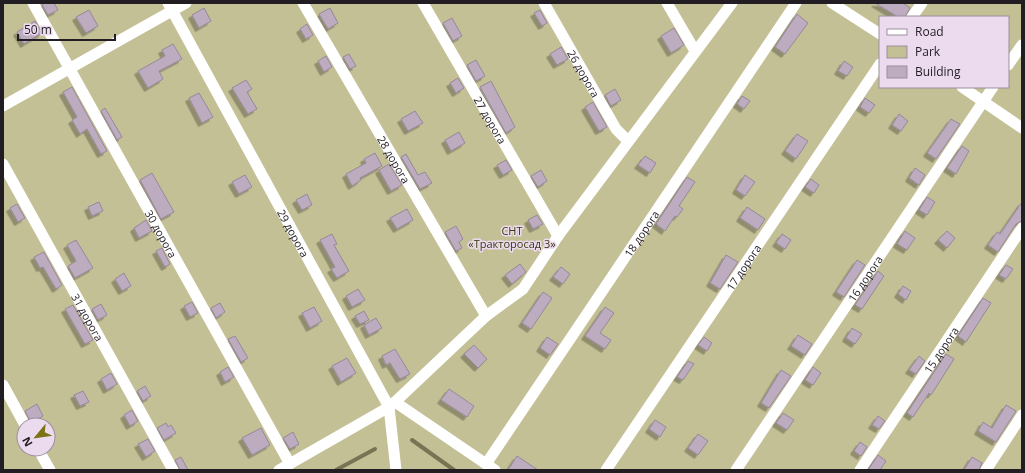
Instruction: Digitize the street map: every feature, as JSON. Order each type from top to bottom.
[{"type":"street","name":"30 дорога","points":[[33,3],[290,464]]},
{"type":"street","points":[[3,106],[70,68],[170,7],[186,3]]},
{"type":"street","name":"28 дорога","points":[[303,3],[486,316]]},
{"type":"street","name":"27 дорога","points":[[423,3],[558,236]]},
{"type":"street","name":"26 дорога","points":[[544,3],[616,129],[628,141]]},
{"type":"street","points":[[666,3],[695,51]]},
{"type":"street","points":[[279,470],[392,404],[486,316],[524,289],[558,236],[732,3]]},
{"type":"street","name":"18 дорога","points":[[491,467],[796,3]]},
{"type":"street","points":[[832,3],[879,33]]},
{"type":"street","points":[[913,16],[922,3]]},
{"type":"street","name":"29 дорога","points":[[170,7],[392,404],[396,470]]},
{"type":"street","points":[[1009,64],[1022,45]]},
{"type":"street","name":"17 дорога","points":[[606,470],[879,65]]},
{"type":"street","points":[[964,88],[1022,128]]},
{"type":"street","name":"16 дорога","points":[[736,470],[992,88]]},
{"type":"street","name":"31 дорога","points":[[3,164],[173,470]]},
{"type":"street","name":"15 дорога","points":[[860,470],[1022,228]]},
{"type":"street","points":[[3,385],[21,417]]},
{"type":"street","points":[[392,404],[491,467]]},
{"type":"street","points":[[986,470],[1022,415]]},
{"type":"street","points":[[43,457],[50,470]]},
{"type":"green space","name":"СНТ «Тракторосад 3»","points":[[3,3],[1022,3],[1022,470],[3,470]]},
{"type":"building","points":[[45,3],[54,3],[58,10],[48,15],[42,5]]},
{"type":"building","points":[[875,3],[903,3],[910,8],[906,16],[896,16]]},
{"type":"building","points":[[204,8],[211,21],[199,28],[192,15]]},
{"type":"building","points":[[330,8],[338,23],[328,29],[319,14]]},
{"type":"building","points":[[89,10],[98,26],[86,33],[76,17]]},
{"type":"building","points":[[540,10],[547,23],[542,26],[534,13]]},
{"type":"building","points":[[797,14],[808,23],[785,54],[775,47]]},
{"type":"building","points":[[452,18],[462,36],[453,41],[443,23]]},
{"type":"building","points":[[35,21],[42,33],[24,44],[17,32]]},
{"type":"building","points":[[307,24],[313,35],[306,39],[300,29]]},
{"type":"building","points":[[674,28],[684,45],[671,53],[661,36]]},
{"type":"building","points":[[173,44],[182,59],[159,71],[163,79],[148,88],[138,71],[165,56],[162,50]]},
{"type":"building","points":[[561,47],[568,59],[557,65],[550,54]]},
{"type":"building","points":[[349,54],[356,66],[350,69],[343,57]]},
{"type":"building","points":[[326,56],[332,67],[324,72],[318,61]]},
{"type":"building","points":[[476,60],[485,76],[476,81],[467,65]]},
{"type":"building","points":[[844,61],[853,67],[847,76],[838,71]]},
{"type":"building","points":[[458,78],[464,88],[456,93],[450,83]]},
{"type":"building","points":[[246,80],[252,89],[247,92],[257,109],[248,114],[232,88]]},
{"type":"building","points":[[491,81],[515,127],[506,133],[480,87]]},
{"type":"building","points":[[72,87],[107,151],[101,154],[87,129],[80,134],[72,120],[77,117],[63,92]]},
{"type":"building","points":[[615,89],[621,100],[611,106],[605,95]]},
{"type":"building","points":[[199,93],[213,117],[202,123],[189,98]]},
{"type":"building","points":[[742,96],[750,101],[744,109],[737,104]]},
{"type":"building","points":[[865,98],[875,105],[869,113],[860,107]]},
{"type":"building","points":[[593,102],[607,127],[599,131],[585,107]]},
{"type":"building","points":[[105,108],[122,137],[117,140],[101,111]]},
{"type":"building","points":[[415,111],[423,123],[408,131],[401,119]]},
{"type":"building","points":[[899,114],[908,121],[901,131],[892,125]]},
{"type":"building","points":[[951,119],[960,124],[936,159],[927,153]]},
{"type":"building","points":[[459,132],[465,143],[451,151],[445,140]]},
{"type":"building","points":[[797,134],[808,141],[796,159],[785,151]]},
{"type":"building","points":[[962,146],[969,151],[956,174],[947,168]]},
{"type":"building","points":[[375,153],[382,166],[360,178],[361,180],[352,186],[346,174],[366,163],[364,159]]},
{"type":"building","points":[[406,154],[418,175],[425,172],[432,183],[420,189],[401,157]]},
{"type":"building","points":[[645,156],[656,163],[650,173],[638,165]]},
{"type":"building","points":[[506,160],[512,170],[503,175],[497,165]]},
{"type":"building","points":[[389,164],[402,185],[391,191],[379,170]]},
{"type":"building","points":[[915,168],[925,175],[919,185],[909,178]]},
{"type":"building","points":[[541,170],[547,181],[538,187],[531,176]]},
{"type":"building","points":[[152,173],[174,212],[161,219],[140,180]]},
{"type":"building","points":[[245,175],[252,187],[239,194],[232,182]]},
{"type":"building","points":[[745,175],[755,182],[745,196],[736,190]]},
{"type":"building","points":[[687,177],[695,182],[679,206],[683,209],[677,217],[675,216],[665,231],[656,224]]},
{"type":"building","points":[[811,179],[819,185],[814,193],[805,187]]},
{"type":"building","points":[[307,194],[312,205],[302,210],[296,200]]},
{"type":"building","points":[[927,197],[935,202],[927,215],[919,210]]},
{"type":"building","points":[[99,202],[103,211],[92,216],[88,207]]},
{"type":"building","points":[[1022,202],[1022,221],[1016,224],[998,252],[988,245],[997,232],[1000,234]]},
{"type":"building","points":[[17,204],[25,218],[18,222],[10,208]]},
{"type":"building","points":[[747,207],[765,219],[758,230],[740,218]]},
{"type":"building","points":[[407,209],[413,220],[397,229],[390,218]]},
{"type":"building","points":[[537,215],[543,224],[533,229],[528,220]]},
{"type":"building","points":[[146,220],[152,231],[139,238],[134,228]]},
{"type":"building","points":[[456,226],[463,239],[459,242],[462,248],[456,251],[445,232]]},
{"type":"building","points":[[905,231],[915,238],[907,250],[897,244]]},
{"type":"building","points":[[947,231],[955,238],[947,248],[938,240]]},
{"type":"building","points":[[332,234],[337,244],[334,245],[349,271],[337,278],[331,269],[335,267],[320,240]]},
{"type":"building","points":[[782,234],[791,240],[785,249],[776,243]]},
{"type":"building","points":[[76,240],[93,268],[75,278],[68,266],[76,261],[67,245]]},
{"type":"building","points":[[162,248],[170,264],[165,267],[156,251]]},
{"type":"building","points":[[44,252],[62,285],[56,289],[43,267],[40,268],[34,257]]},
{"type":"building","points":[[726,255],[738,262],[720,289],[710,283]]},
{"type":"building","points":[[857,260],[865,265],[844,297],[836,292]]},
{"type":"building","points":[[520,264],[526,272],[512,284],[505,275]]},
{"type":"building","points":[[1006,265],[1013,269],[1006,279],[999,275]]},
{"type":"building","points":[[561,267],[570,274],[563,284],[553,277]]},
{"type":"building","points":[[878,271],[884,276],[862,309],[855,305]]},
{"type":"building","points":[[124,273],[131,286],[122,291],[115,279]]},
{"type":"building","points":[[903,286],[911,291],[906,300],[898,294]]},
{"type":"building","points":[[358,289],[365,300],[352,307],[346,296]]},
{"type":"building","points":[[543,292],[552,298],[531,329],[522,323]]},
{"type":"building","points":[[983,298],[991,303],[966,342],[958,336]]},
{"type":"building","points":[[192,302],[198,313],[190,317],[184,306]]},
{"type":"building","points":[[220,303],[225,312],[216,318],[211,308]]},
{"type":"building","points":[[101,304],[107,315],[98,320],[92,309]]},
{"type":"building","points":[[73,305],[93,340],[85,344],[65,309]]},
{"type":"building","points":[[314,307],[322,321],[310,328],[302,313]]},
{"type":"building","points":[[605,307],[614,313],[600,333],[611,340],[605,349],[585,336]]},
{"type":"building","points":[[364,311],[369,320],[360,324],[355,316]]},
{"type":"building","points":[[376,318],[382,328],[369,335],[364,325]]},
{"type":"building","points":[[852,328],[862,334],[855,344],[846,338]]},
{"type":"building","points":[[798,335],[812,344],[805,355],[791,346]]},
{"type":"building","points":[[235,336],[248,358],[241,362],[228,339]]},
{"type":"building","points":[[547,337],[558,344],[550,355],[540,348]]},
{"type":"building","points":[[704,337],[712,343],[707,351],[698,345]]},
{"type":"building","points":[[474,345],[487,359],[478,368],[464,354]]},
{"type":"building","points":[[395,349],[410,374],[400,379],[390,363],[386,365],[382,356]]},
{"type":"building","points":[[946,354],[954,359],[931,395],[929,393],[913,417],[907,413]]},
{"type":"building","points":[[919,356],[925,361],[916,374],[909,370]]},
{"type":"building","points":[[347,358],[356,373],[341,382],[332,366]]},
{"type":"building","points":[[688,361],[694,364],[683,380],[677,377]]},
{"type":"building","points":[[228,367],[234,377],[225,382],[220,372]]},
{"type":"building","points":[[813,367],[821,373],[813,385],[805,380]]},
{"type":"building","points":[[781,370],[791,376],[769,408],[761,403]]},
{"type":"building","points":[[111,373],[117,384],[107,390],[101,379]]},
{"type":"building","points":[[145,386],[151,396],[143,401],[137,391]]},
{"type":"building","points":[[449,389],[474,406],[467,417],[441,400]]},
{"type":"building","points":[[83,391],[89,402],[80,406],[74,395]]},
{"type":"building","points":[[37,404],[43,416],[28,417],[25,411]]},
{"type":"building","points":[[1006,405],[1016,411],[996,442],[978,431],[983,422],[992,428]]},
{"type":"building","points":[[132,410],[138,421],[130,426],[124,415]]},
{"type":"building","points":[[783,413],[794,420],[787,430],[776,423]]},
{"type":"building","points":[[878,416],[885,421],[879,429],[872,425]]},
{"type":"building","points":[[655,420],[666,427],[660,437],[649,429]]},
{"type":"building","points":[[166,423],[168,427],[171,425],[176,433],[164,440],[157,428]]},
{"type":"building","points":[[261,428],[270,445],[252,455],[242,438]]},
{"type":"building","points":[[293,432],[299,444],[290,449],[283,438]]},
{"type":"building","points":[[698,434],[708,441],[698,455],[688,448]]},
{"type":"building","points":[[148,439],[155,451],[146,457],[138,444]]},
{"type":"building","points":[[860,442],[867,447],[861,456],[854,451]]},
{"type":"building","points":[[878,455],[886,461],[880,470],[868,470]]},
{"type":"building","points":[[517,456],[538,470],[508,470]]},
{"type":"building","points":[[181,457],[188,470],[180,470],[175,460]]},
{"type":"building","points":[[972,457],[982,463],[979,470],[964,470]]},
{"type":"waterway","points":[[412,440],[454,470]]},
{"type":"waterway","points":[[336,470],[375,449]]}]
